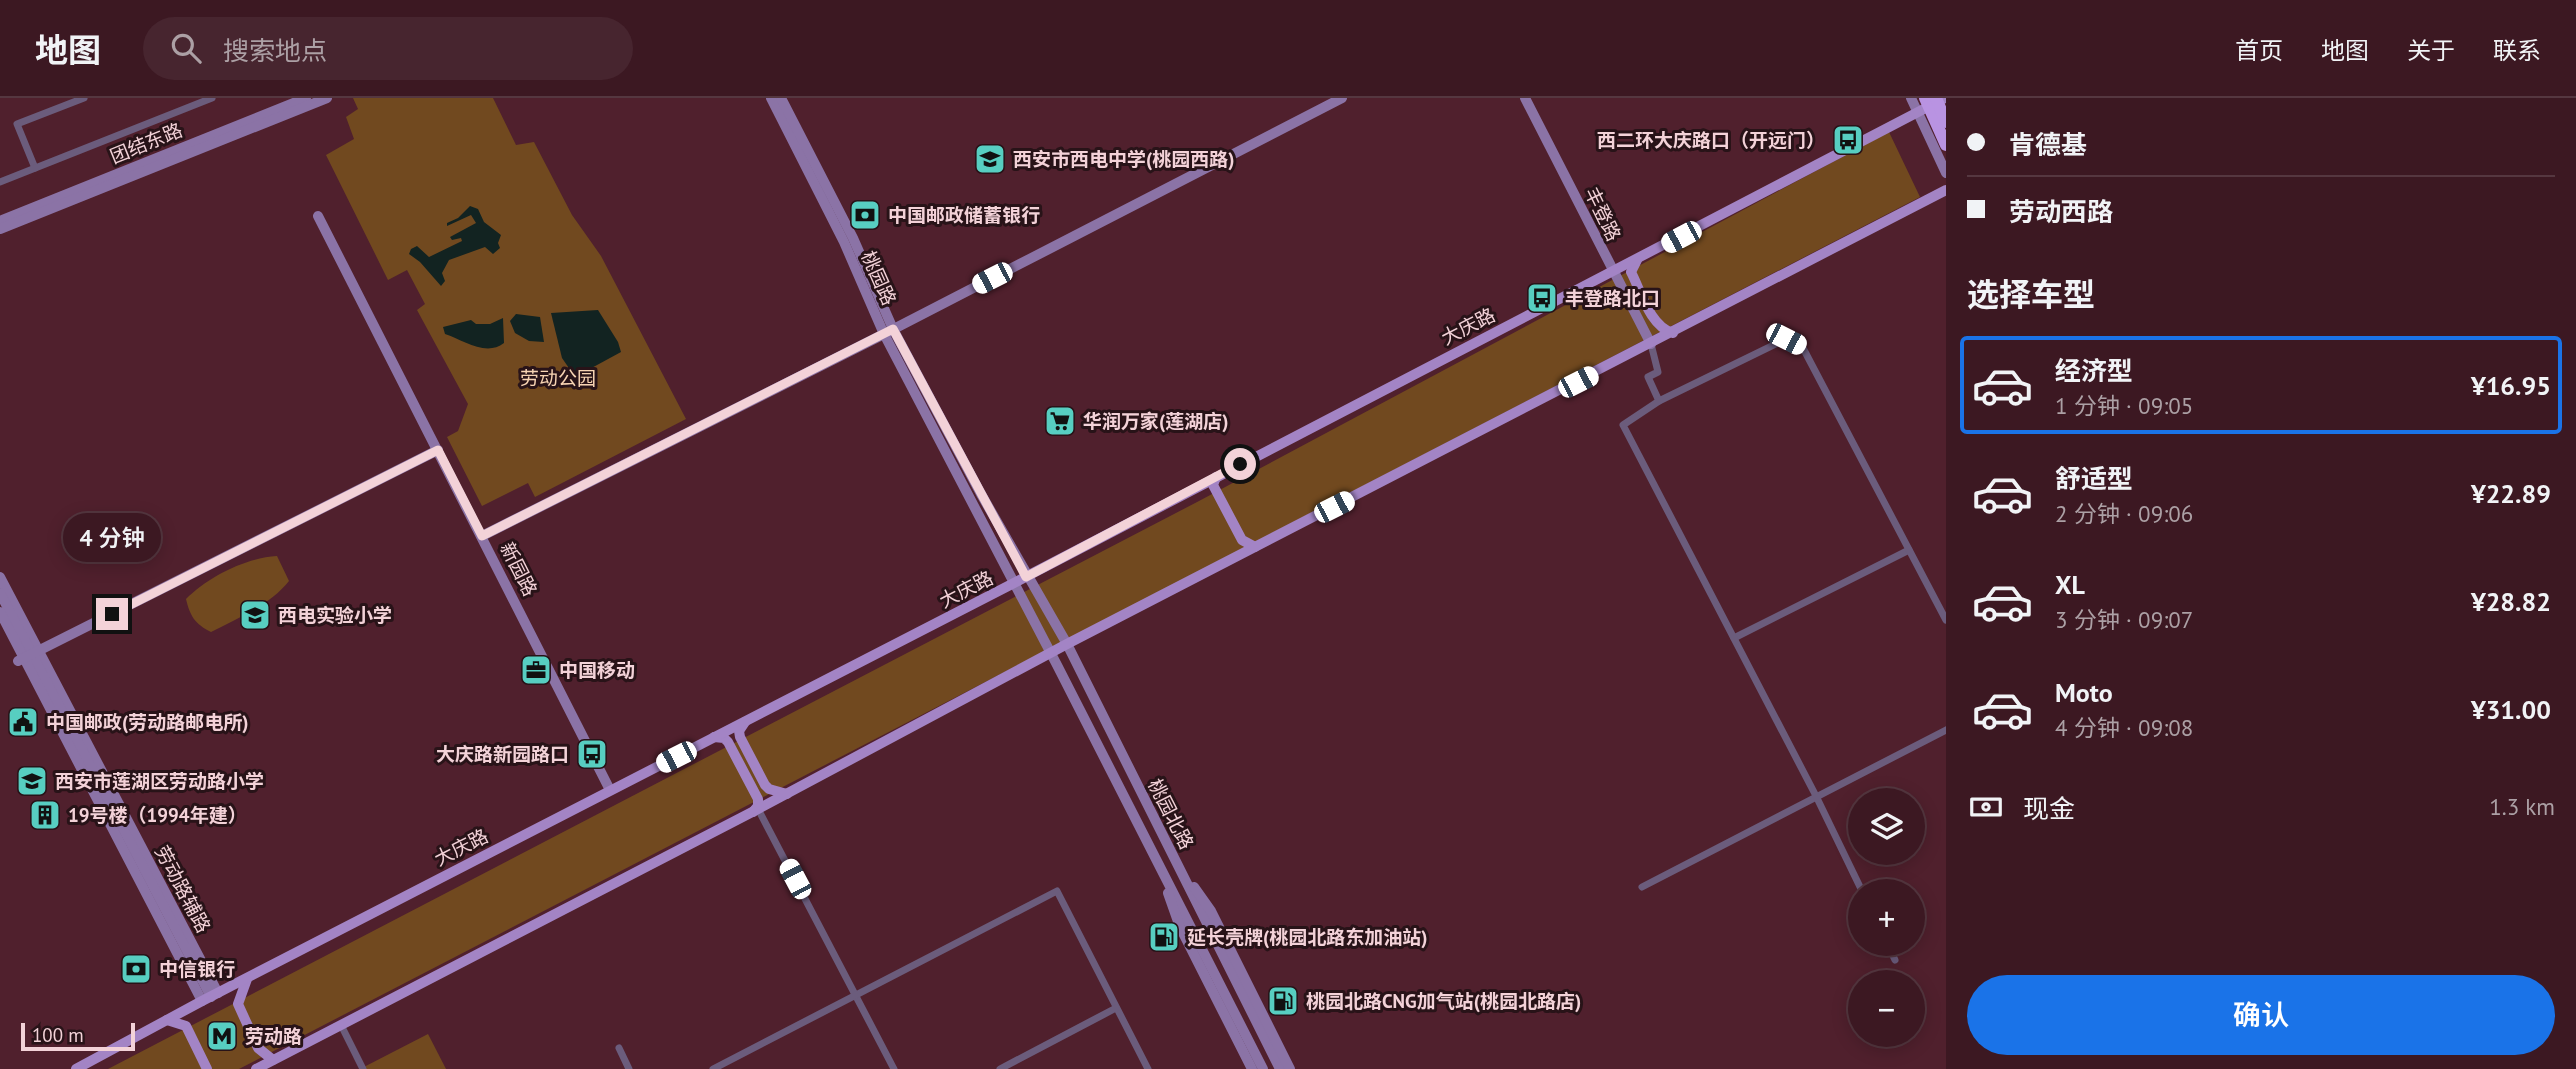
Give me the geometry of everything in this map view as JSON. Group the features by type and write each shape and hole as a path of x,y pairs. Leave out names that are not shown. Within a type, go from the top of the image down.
{"highway":[{"path":"1925,98 1946,145"},
{"path":"1936,98 1946,122"}],"main road":[{"name":"大庆路","path":"76,1069 1945,98"},
{"path":"256,1069 756,811 1067,644 1946,190"},
{"path":"1637,260 1630,272 1657,324 1665,331 1673,333"},
{"path":"1614,271 1627,274 1655,328 1657,337 1653,343"},
{"path":"1216,477 1213,485 1242,540 1255,547"},
{"path":"1201,484 1209,487 1238,543 1238,556"},
{"path":"747,720 739,732 740,737 765,785 769,789 787,794"},
{"path":"714,737 724,738 728,742 758,799 756,811"},
{"path":"247,979 237,1004 258,1048 273,1060"},
{"path":"167,1020 186,1027 207,1069"}],"street":[{"path":"35,168 17,124 83,98"},
{"path":"0,182 212,98"},
{"name":"团结东路","path":"0,220 306,98"},
{"path":"0,229 327,98"},
{"name":"桃园路","path":"771,98 1014,583"},
{"name":"桃园路","path":"782,98 853,238 889,331 1026,577"},
{"path":"482,536 1342,98"},
{"name":"丰登路","path":"1525,98 1614,271"},
{"path":"1911,98 1946,173"},
{"name":"新园路","path":"318,216 610,790"},
{"path":"1856,879 1816,796 1623,425 1659,401 1786,339 1803,348 1946,620"},
{"path":"1653,343 1658,372 1647,377 1659,401"},
{"path":"28,656 438,450"},
{"path":"1734,638 1909,550"},
{"name":"劳动路辅路","path":"0,577 28,656 207,999"},
{"name":"桃园北路","path":"1026,577 1067,644 1280,1069"},
{"name":"桃园北路","path":"1014,583 1263,1069"},
{"path":"0,593 28,656 207,999"},
{"path":"0,612 28,656"},
{"name":"劳动路辅路","path":"0,625 28,656"},
{"path":"1642,887 1946,730"},
{"path":"756,811 894,1069"},
{"path":"1155,856 1180,927 1252,1069"},
{"path":"1175,859 1211,911 1290,1069"},
{"path":"713,1069 1057,891 1148,1069"},
{"path":"1893,956 1895,960"},
{"path":"1000,1069 1116,1008"},
{"path":"341,1025 363,1069"},
{"path":"619,1048 629,1069"}],"green space":[{"name":"劳动公园","path":"353,98 493,98 516,145 534,142 572,215 601,256 686,419 535,497 528,483 482,506 447,437 458,431 468,404 417,310 425,304 407,270 388,280 326,155 354,139 346,117 358,109"},
{"path":"1889,132 1920,197 239,1069 108,1069 1199,501"},
{"path":"277,556 289,581 273,597 211,632 194,619 186,599 195,591 216,576 240,565"},
{"path":"428,1034 446,1069 360,1069"}],"shaded area":[{"path":"470,206 478,209 484,222 501,235 498,243 500,248 493,254 485,247 449,260 442,273 445,281 441,286 420,262 409,254 411,249 417,246 429,257 462,241 461,238 452,240 450,237 476,223 471,215 447,226 447,223 458,218"},
{"path":"598,310 618,342 621,352 575,377 562,358 551,313"},
{"path":"516,314 540,317 544,342 529,341 515,333 510,321"},
{"path":"503,318 504,343 497,347 474,346 445,334 443,327 471,320 476,324 490,324"}],"place":[{"name":"西二环大庆路口（开远门）","path":"1848,140"},
{"name":"西安市西电中学(桃园西路)","path":"990,159"},
{"name":"中国邮政储蓄银行","path":"865,215"},
{"name":"丰登路北口","path":"1542,298"},
{"name":"华润万家(莲湖店)","path":"1060,421"},
{"name":"西电实验小学","path":"255,615"},
{"name":"中国移动","path":"536,670"},
{"name":"中国邮政(劳动路邮电所)","path":"23,722"},
{"name":"大庆路新园路口","path":"592,754"},
{"name":"西安市莲湖区劳动路小学","path":"32,781"},
{"name":"19号楼（1994年建）","path":"45,815"},
{"name":"延长壳牌(桃园北路东加油站)","path":"1164,937"},
{"name":"中信银行","path":"136,969"},
{"name":"桃园北路CNG加气站(桃园北路店)","path":"1283,1001"},
{"name":"劳动路","path":"222,1036"}],"route":[{"path":"112,614 438,450 482,536 893,329 1026,577 1240,464"}]}
